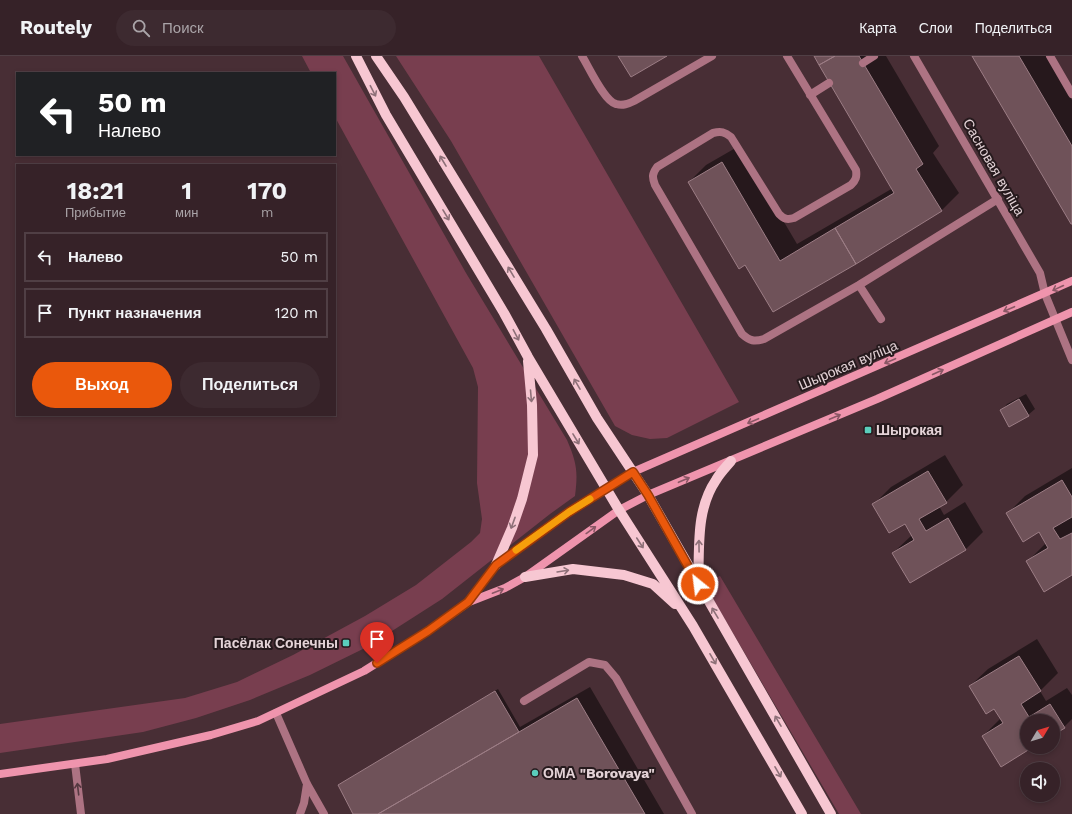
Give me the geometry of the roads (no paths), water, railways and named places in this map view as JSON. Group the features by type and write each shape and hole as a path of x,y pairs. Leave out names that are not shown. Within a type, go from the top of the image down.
{"main road":[{"path":"356,56 386,114 504,313 528,357 606,489 693,626 802,814"},
{"path":"376,56 404,97 529,302 597,418 648,495 831,814"},
{"path":"496,565 512,528 522,499 533,455 532,405 528,357"},
{"path":"698,584 698,536 703,507 715,481 731,461"},
{"path":"525,577 573,569 624,575 653,584 671,600 693,626"}],"street":[{"path":"582,56 605,97 614,104 625,105 634,102 712,56"},
{"path":"787,56 856,170 856,180 851,185 794,218 789,220 784,219 779,214 731,137 726,133 719,131 713,133 658,167 653,173 652,178 742,334 749,340 756,341 764,339 859,285 998,199"},
{"path":"863,62 874,56"},
{"name":"Сасновая вуліца","path":"914,56 1040,272 1045,294 1072,360"},
{"path":"1050,56 1072,94"},
{"path":"810,95 829,83"},
{"name":"Шырокая вуліца","path":"468,602 496,565 569,512 633,472 1072,281"},
{"path":"859,285 881,319"},
{"path":"0,774 107,759 212,735 258,721 364,671 428,631 468,602 505,588 525,577 619,510 648,495 871,402 1072,312"},
{"path":"524,701 589,662 605,665 616,678 692,814"},
{"path":"276,713 307,784 324,814"},
{"path":"75,764 81,814"},
{"path":"300,814 304,803 307,784"}],"place":[{"name":"Шырокая","path":"868,430"},
{"name":"Пасёлак Сонечны","path":"346,643"},
{"name":"ОМА \"Borovaya\"","path":"535,773"}]}
